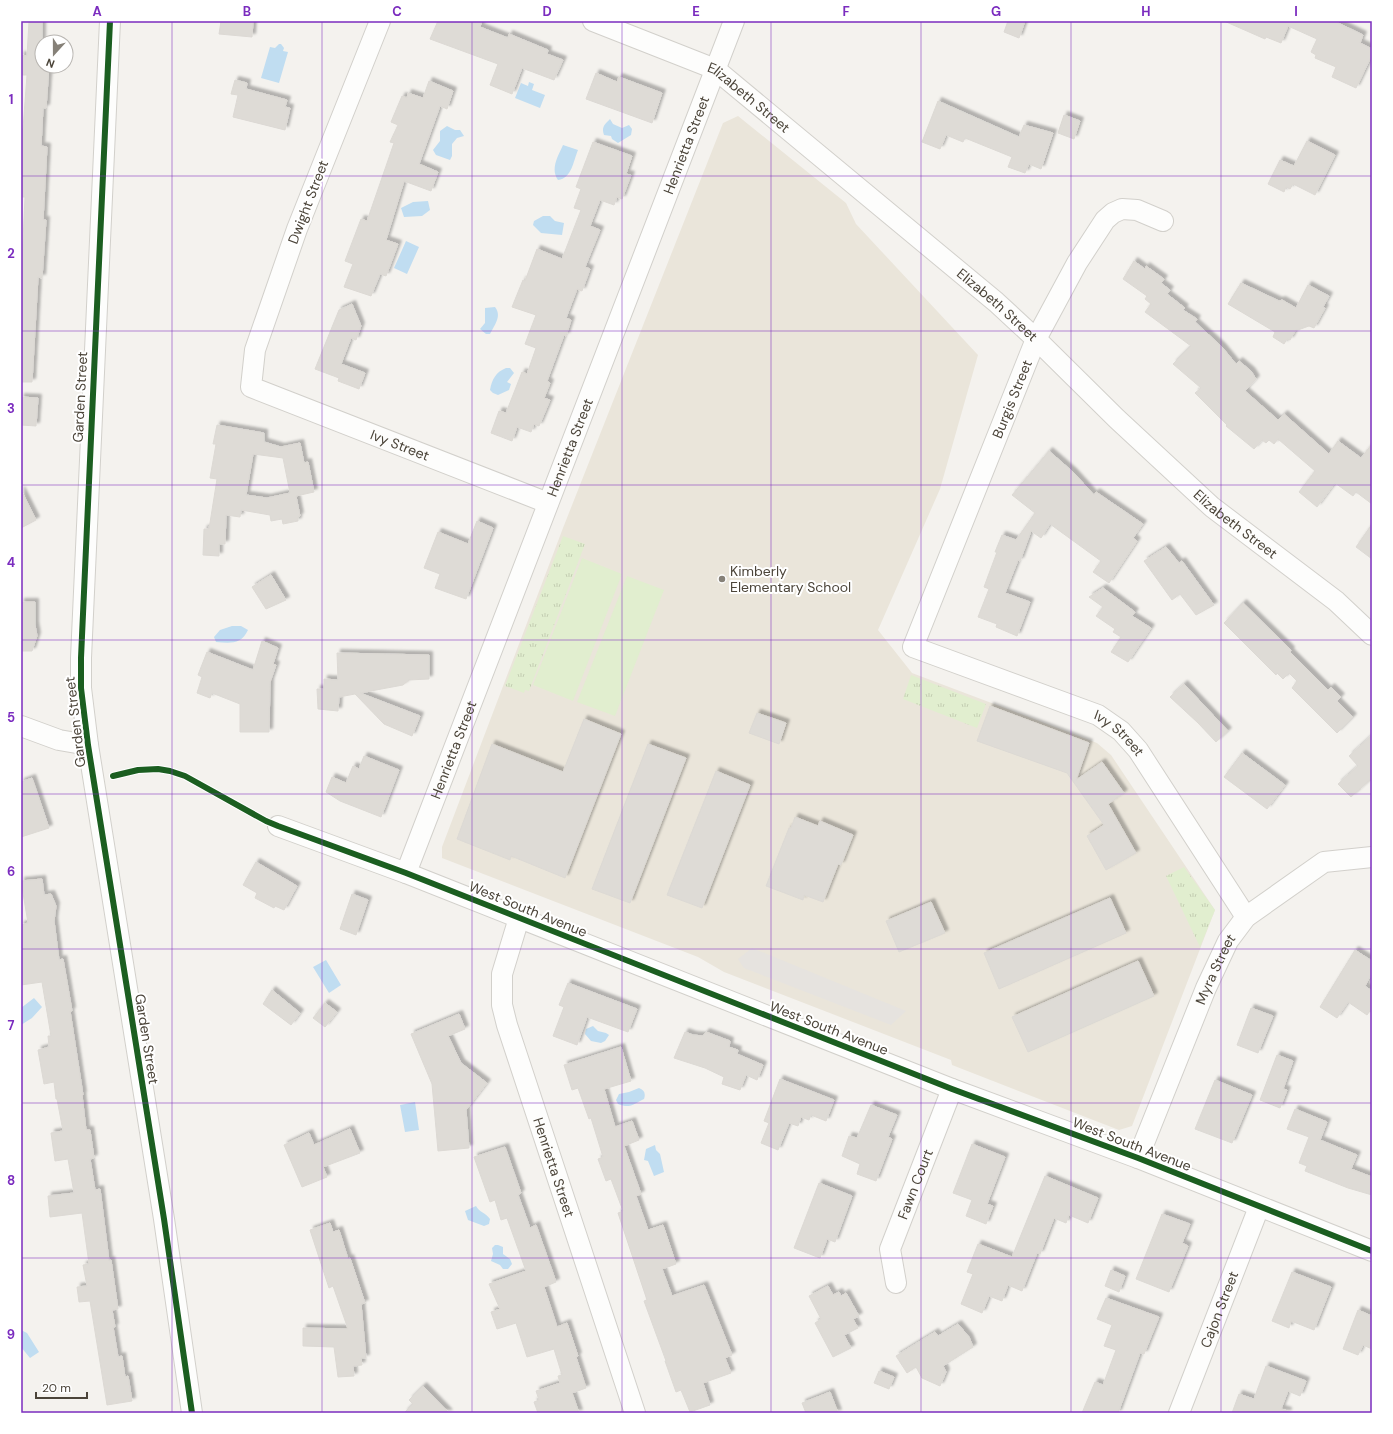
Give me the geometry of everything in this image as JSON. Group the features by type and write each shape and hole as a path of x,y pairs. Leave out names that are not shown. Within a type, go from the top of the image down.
{"street":[{"name":"Garden Street","path":"110,21 81,658 81,688 88,745 161,1203 192,1413"},
{"name":"Dwight Street","path":"251,387 255,350 297,229 380,21"},
{"name":"Elizabeth Street","path":"593,21 715,69 996,302 1036,339 1116,419 1212,506 1336,601 1372,634"},
{"name":"Henrietta Street","path":"406,874 734,21"},
{"name":"Burgis Street","path":"913,647 1036,339 1077,263 1105,220 1113,213 1122,209 1137,210 1163,221"},
{"name":"Ivy Street","path":"251,387 548,503"},
{"name":"Ivy Street","path":"913,647 1098,714 1121,732 1138,750 1246,917"},
{"path":"21,726 59,740 88,745"},
{"name":"West South Avenue","path":"278,826 519,918 952,1089 1138,1158 1372,1251"},
{"name":"Myra Street","path":"1138,1158 1206,988 1228,941 1246,917 1324,862 1372,857"},
{"name":"Henrietta Street","path":"519,918 502,974 502,1004 507,1025 635,1413"},
{"name":"Fawn Court","path":"896,1283 890,1249 952,1089"},
{"name":"Cajon Street","path":"1179,1413 1259,1207"}],"shaded area":[{"name":"Kimberly Elementary School","path":"738,116 846,203 856,224 978,355 940,489 878,630 912,673 1097,743 1111,755 1215,910 1132,1126 1119,1130 952,1065 951,1060 724,972 698,957 442,858 442,847 563,528 723,123"},
{"path":"752,948 906,1011 891,1025 744,968 738,959"}],"green space":[{"path":"563,536 585,544 529,691 525,690 524,693 505,686"},
{"path":"582,558 622,574 573,701 533,685"},
{"path":"627,576 664,590 615,716 577,702"},
{"path":"911,675 986,704 977,728 903,699"},
{"path":"1184,867 1215,910 1200,947 1166,876"}],"water":[{"path":"281,44 284,48 283,51 288,52 279,83 261,78 270,47 275,48"},
{"path":"529,82 534,84 532,90 545,95 540,108 515,98 521,83 528,86"},
{"path":"610,119 613,124 622,128 629,125 632,129 631,135 618,143 612,139 611,136 604,135 603,128"},
{"path":"447,126 455,130 460,130 464,136 457,138 452,144 452,156 450,160 436,155 433,150 440,141 440,131"},
{"path":"563,145 578,150 569,173 563,179 558,180 555,167"},
{"path":"428,201 430,210 422,216 404,217 401,208 413,202"},
{"path":"543,216 550,216 555,221 564,223 562,235 541,233 533,225 534,221"},
{"path":"406,241 419,247 407,274 394,268"},
{"path":"495,307 498,314 497,320 490,334 486,334 480,329 485,323 485,308"},
{"path":"506,368 510,368 514,373 507,382 511,384 509,390 498,395 493,393 490,390 493,379 497,374"},
{"path":"232,626 241,626 248,630 238,641 230,643 216,642 214,637 220,630"},
{"path":"326,960 341,985 329,993 313,967"},
{"path":"34,998 42,1007 32,1018 21,1025 21,1008"},
{"path":"593,1026 598,1031 609,1035 605,1041 601,1043 591,1041 585,1034 586,1029"},
{"path":"639,1088 644,1092 644,1099 629,1106 618,1104 616,1100 619,1094"},
{"path":"415,1102 419,1130 405,1132 400,1105"},
{"path":"655,1145 656,1150 660,1154 664,1172 654,1176 648,1161 644,1160 646,1149"},
{"path":"476,1206 490,1219 489,1224 484,1226 468,1220 465,1211"},
{"path":"495,1245 503,1247 503,1254 510,1259 512,1264 508,1269 503,1269 500,1265 491,1261 493,1254 492,1248"},
{"path":"21,1330 27,1333 39,1352 30,1358 21,1347"}],"building":[{"path":"29,21 42,21 42,34 34,34 34,74 48,74 46,108 43,108 41,146 47,147 43,220 46,220 42,278 38,277 32,382 21,382 21,284 25,197 21,197 21,129 23,129 27,75 21,75 21,55 27,56"},
{"path":"221,21 253,21 252,37 219,34"},
{"path":"438,21 482,21 480,27 508,38 509,34 548,50 547,54 563,60 554,80 522,68 512,94 490,85 498,64 430,39"},
{"path":"1008,21 1025,21 1019,38 1004,32"},
{"path":"1224,21 1334,21 1363,35 1360,43 1372,49 1372,55 1356,88 1332,77 1336,67 1315,58 1316,55 1311,52 1317,39 1288,26 1281,43 1266,37 1265,39"},
{"path":"596,73 617,82 619,77 662,93 652,123 586,99"},
{"path":"235,80 247,83 246,89 287,100 285,107 290,108 285,130 233,117 238,95 231,94"},
{"path":"429,81 453,91 447,109 440,106 419,164 438,172 431,191 404,181 386,240 398,244 386,276 380,274 371,296 344,287 353,264 345,261 361,219 367,221 394,143 390,142 398,125 391,122 402,96 407,98 408,93 423,98"},
{"path":"938,101 1019,137 1024,125 1053,133 1041,169 1029,164 1025,173 1008,167 1012,157 965,138 963,142 946,135 940,149 922,142"},
{"path":"1064,115 1080,121 1074,139 1058,133"},
{"path":"1307,141 1335,155 1315,195 1293,184 1290,189 1286,187 1284,192 1268,184 1280,160 1294,166"},
{"path":"593,142 632,156 626,174 631,175 622,199 617,197 614,205 600,200 590,226 600,230 585,267 590,269 582,291 577,289 566,318 571,320 566,336 564,335 547,381 550,383 544,398 550,400 539,426 534,424 531,432 517,427 512,441 491,433 499,411 506,413 522,372 527,374 536,348 525,344 536,315 512,307 523,280 525,281 537,249 562,259 581,210 574,208 581,189 576,187"},
{"path":"1134,261 1145,269 1146,266 1164,279 1161,283 1170,290 1167,294 1185,308 1183,310 1197,319 1195,322 1222,347 1236,364 1239,361 1251,371 1256,379 1245,391 1278,420 1284,414 1329,454 1338,441 1361,458 1372,444 1372,504 1356,492 1353,496 1335,483 1317,507 1299,492 1315,471 1278,439 1274,444 1269,440 1266,443 1262,440 1254,449 1226,426 1227,425 1195,393 1201,388 1173,364 1191,346 1145,312 1151,304 1145,299 1147,296 1123,279"},
{"path":"1241,283 1279,301 1282,300 1296,308 1308,285 1329,296 1323,307 1325,308 1314,328 1309,326 1295,331 1290,340 1287,339 1284,344 1273,337 1275,332 1228,304"},
{"path":"352,304 361,326 356,340 351,338 341,364 365,373 359,389 338,381 339,378 315,369 339,310"},
{"path":"21,397 38,398 36,426 21,425"},
{"path":"217,425 264,433 264,442 281,447 300,443 304,463 308,462 314,492 296,496 300,516 298,517 298,521 283,524 282,519 271,521 270,515 241,510 240,517 226,515 225,544 219,544 219,556 203,555 204,529 209,529 217,479 210,478 216,444 213,444","holes":["253,454 283,458 290,493 267,498 246,495"]},
{"path":"1049,451 1073,472 1094,495 1096,492 1143,524 1133,538 1137,541 1109,583 1093,572 1101,561 1050,524 1041,538 1031,531 1020,561 1018,560 1005,593 1030,602 1017,636 996,627 997,624 978,617 989,589 984,587 1002,535 1016,540 1035,513 1012,495"},
{"path":"21,490 36,520 21,528"},
{"path":"477,521 493,528 466,599 435,588 440,574 424,568 438,532 468,544"},
{"path":"1372,524 1372,559 1356,547"},
{"path":"1166,547 1179,563 1182,561 1214,605 1196,615 1180,594 1172,600 1144,561"},
{"path":"271,575 286,600 266,609 252,587"},
{"path":"1103,588 1135,612 1132,616 1151,628 1128,662 1111,652 1121,637 1113,632 1115,629 1096,616 1103,607 1089,597"},
{"path":"21,602 35,602 35,625 37,636 32,651 21,651"},
{"path":"1243,603 1291,650 1290,652 1328,690 1331,687 1341,697 1337,701 1353,717 1337,733 1292,688 1297,681 1289,673 1283,679 1277,673 1276,675 1224,623"},
{"path":"262,641 278,648 273,664 276,665 270,682 269,732 240,732 240,704 212,693 210,698 197,693 202,677 198,675 207,652 253,670"},
{"path":"337,653 429,655 429,679 409,680 403,685 360,693 420,716 412,736 384,724 355,694 339,697 338,711 318,709 317,689 324,689 324,679 338,680"},
{"path":"1184,684 1228,731 1216,742 1170,697"},
{"path":"990,706 1089,743 1076,780 1102,762 1124,793 1108,804 1136,853 1106,870 1087,836 1104,825 1067,773 977,741"},
{"path":"757,713 786,723 779,744 749,733"},
{"path":"584,719 621,734 565,878 511,856 510,860 457,839 492,744 563,772"},
{"path":"1372,735 1372,782 1370,780 1351,797 1338,784 1358,766 1349,756"},
{"path":"648,744 686,758 630,903 592,889"},
{"path":"1242,753 1285,785 1267,809 1224,777"},
{"path":"364,756 399,770 381,817 340,801 326,792 332,777 346,783 353,766 359,769"},
{"path":"716,771 750,785 702,908 667,895"},
{"path":"32,778 49,828 21,837 21,782"},
{"path":"795,817 818,826 820,821 853,835 841,865 838,864 823,902 804,895 803,900 766,886 789,828 791,828"},
{"path":"256,862 297,886 284,910 275,906 274,908 255,898 257,893 243,885"},
{"path":"42,879 44,895 51,894 56,906 54,921 59,960 63,959 72,1011 70,1011 83,1095 86,1130 90,1130 94,1158 90,1159 95,1190 100,1189 109,1261 111,1260 118,1309 112,1310 115,1327 113,1327 118,1357 122,1356 125,1377 128,1376 132,1401 107,1405 90,1301 79,1302 77,1287 87,1286 83,1265 89,1264 82,1213 50,1217 48,1196 74,1193 68,1159 55,1161 51,1133 63,1131 54,1082 44,1084 38,1050 49,1047 48,1036 51,1036 42,982 21,985 21,925 28,923 21,881"},
{"path":"352,894 368,900 356,935 340,929"},
{"path":"1110,898 1126,933 999,989 984,953"},
{"path":"931,902 945,933 899,952 886,921"},
{"path":"1355,950 1372,961 1372,973 1365,986 1372,991 1372,1008 1367,1015 1348,1002 1337,1018 1320,1007"},
{"path":"1138,961 1154,996 1028,1052 1012,1017"},
{"path":"568,983 637,1009 628,1032 587,1017 577,1045 553,1036 564,1007 559,1005"},
{"path":"272,990 300,1013 291,1025 263,1004"},
{"path":"325,1003 337,1012 325,1027 313,1018"},
{"path":"1251,1008 1273,1016 1258,1053 1237,1045"},
{"path":"459,1014 465,1029 448,1036 461,1063 487,1083 466,1110 469,1148 438,1151 432,1084 411,1034"},
{"path":"685,1032 703,1036 706,1032 730,1041 729,1047 738,1050 737,1054 763,1065 757,1080 746,1075 740,1090 722,1084 724,1077 705,1068 674,1058"},
{"path":"621,1047 631,1081 604,1089 615,1127 632,1121 639,1140 624,1146 641,1194 636,1196 648,1230 663,1225 676,1264 662,1269 672,1296 704,1285 732,1355 725,1358 731,1373 703,1383 710,1405 690,1412 681,1390 676,1392 644,1301 647,1300 618,1213 623,1211 611,1179 606,1181 598,1159 603,1157 591,1118 589,1119 578,1088 572,1090 564,1065"},
{"path":"1277,1055 1293,1061 1283,1089 1287,1090 1280,1108 1260,1100"},
{"path":"780,1079 834,1100 826,1121 811,1115 809,1120 801,1117 798,1126 789,1123 778,1150 761,1143 769,1123 764,1121"},
{"path":"1215,1080 1252,1095 1232,1143 1195,1129"},
{"path":"871,1105 897,1115 888,1137 892,1139 876,1181 857,1174 860,1164 842,1156 849,1136 857,1138"},
{"path":"1295,1109 1327,1122 1320,1140 1357,1155 1351,1169 1372,1177 1372,1195 1348,1188 1305,1171 1307,1166 1299,1163 1309,1137 1287,1129"},
{"path":"350,1129 360,1153 323,1167 327,1177 302,1187 284,1145 309,1133 314,1145"},
{"path":"972,1144 1005,1157 987,1204 993,1206 986,1224 966,1216 972,1200 953,1193"},
{"path":"505,1147 521,1193 518,1195 530,1228 536,1225 556,1282 544,1287 557,1327 567,1323 578,1356 576,1357 586,1388 572,1393 579,1413 538,1413 534,1402 539,1400 536,1391 560,1383 558,1376 562,1375 554,1349 527,1357 516,1323 497,1329 491,1312 500,1309 489,1284 526,1271 507,1218 501,1220 495,1200 490,1202 474,1157"},
{"path":"1045,1176 1098,1198 1088,1223 1069,1215 1066,1223 1054,1218 1040,1254 1037,1253 1022,1291 1008,1285 1002,1301 989,1296 982,1313 961,1304 973,1274 967,1272 978,1244 1012,1257"},
{"path":"819,1183 852,1196 835,1242 827,1239 820,1258 794,1248"},
{"path":"1162,1214 1190,1224 1182,1243 1188,1246 1169,1292 1136,1279"},
{"path":"330,1223 333,1232 339,1230 348,1259 350,1258 365,1303 361,1304 366,1358 361,1358 362,1365 353,1366 354,1376 338,1377 334,1347 303,1346 303,1328 348,1329 333,1286 329,1288 310,1230"},
{"path":"1111,1270 1125,1276 1119,1292 1105,1286"},
{"path":"1292,1272 1331,1287 1314,1330 1291,1321 1289,1328 1272,1321"},
{"path":"828,1286 833,1295 839,1292 841,1296 846,1293 859,1316 853,1319 858,1328 844,1335 851,1348 833,1357 815,1323 821,1319 809,1296"},
{"path":"1106,1298 1159,1317 1144,1354 1140,1353 1118,1413 1082,1413 1095,1382 1103,1385 1116,1350 1104,1346 1112,1325 1097,1319"},
{"path":"1358,1310 1372,1316 1372,1349 1363,1345 1358,1355 1343,1349"},
{"path":"958,1324 969,1337 973,1347 943,1366 946,1372 940,1386 922,1378 916,1367 907,1373 896,1356 935,1332 938,1336"},
{"path":"1266,1366 1306,1381 1300,1396 1288,1391 1281,1409 1288,1411 1288,1413 1232,1413 1239,1394 1254,1399"},
{"path":"879,1371 894,1377 889,1389 874,1383"},
{"path":"423,1386 449,1413 404,1413 413,1404 409,1400"},
{"path":"830,1392 838,1413 806,1413 802,1403"}],"cycle path":[{"path":"110,21 81,658 81,688 88,745 164,1219 192,1413"},
{"path":"113,776 138,770 158,769 185,776 266,821 278,826 406,873 952,1089 1138,1158 1372,1251"}],"place":[{"name":"Kimberly Elementary School","path":"722,579"}]}
